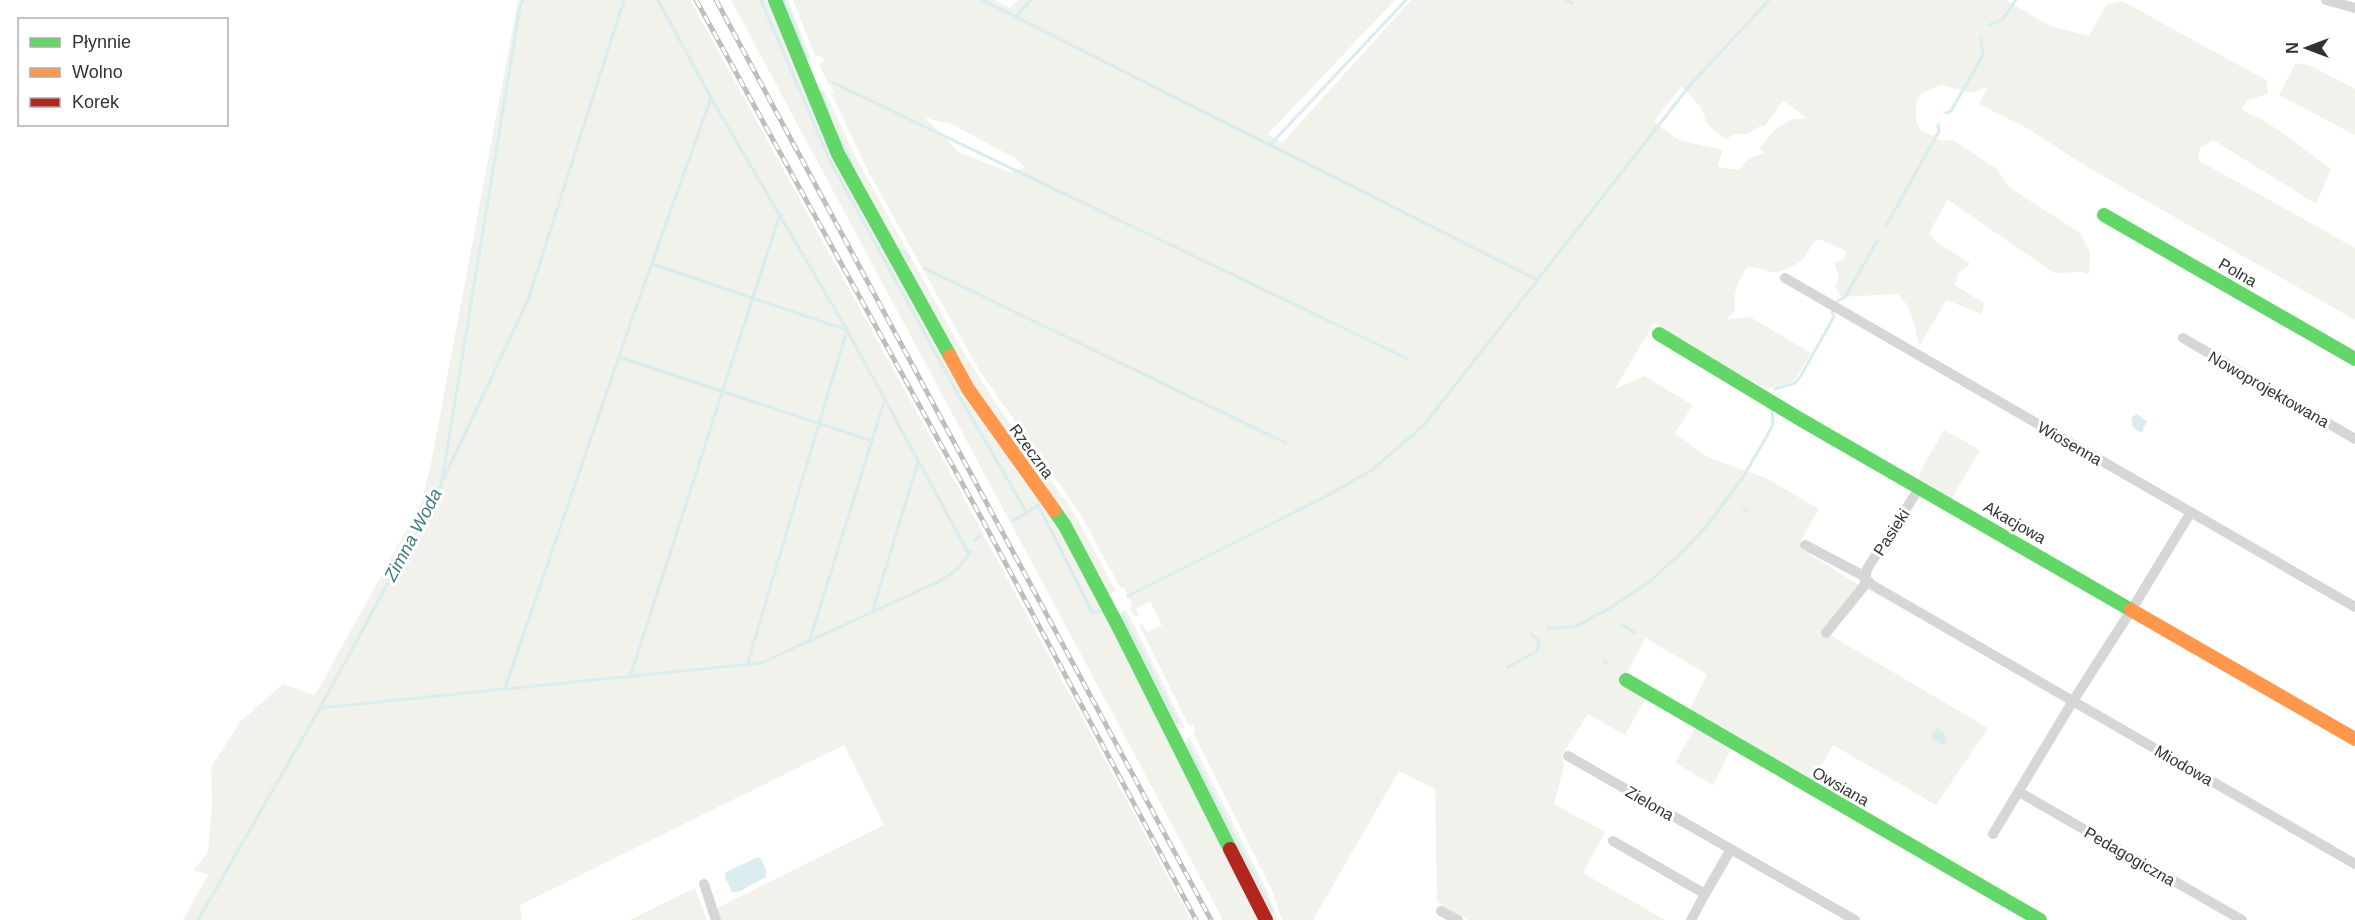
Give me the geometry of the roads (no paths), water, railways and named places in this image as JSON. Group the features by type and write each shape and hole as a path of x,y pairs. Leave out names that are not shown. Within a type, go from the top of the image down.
{"street":[{"name":"Rzeczna","path":"775,0 838,154 968,389 1065,525 1266,920"},
{"path":"2326,0 2355,9"},
{"name":"Polna","path":"2104,215 2355,359"},
{"name":"Wiosenna","path":"1785,278 2355,606"},
{"name":"Akacjowa","path":"1659,334 1798,418 2355,739"},
{"name":"Nowoprojektowana","path":"2183,338 2355,439"},
{"name":"Pasieki","path":"1826,633 1864,586 1868,567 1920,487"},
{"path":"1993,834 2073,700 2191,512"},
{"name":"Miodowa","path":"1805,545 2355,864"},
{"name":"Owsiana","path":"1626,680 2040,920"},
{"name":"Zielona","path":"1568,756 1855,920"},
{"name":"Pedagogiczna","path":"2019,792 2242,920"},
{"path":"1613,842 1705,894"},
{"path":"1691,920 1731,849"},
{"path":"704,884 716,920"},
{"path":"1441,910 1458,920"}],"waterway":[{"name":"Zimna Woda","path":"198,920 320,708 441,486 520,6 523,0"},
{"path":"443,480 528,300 624,0"},
{"path":"658,0 711,98 847,330 969,554"},
{"path":"761,0 829,159 958,394 1027,513 1038,505 1092,612 1100,611"},
{"path":"784,0 807,57"},
{"path":"982,0 1536,279"},
{"path":"1016,16 1031,0"},
{"path":"1270,145 1406,0"},
{"path":"1566,0 1572,3"},
{"path":"1128,596 1325,497 1372,470 1423,426 1691,84 1769,0"},
{"path":"1989,25 2002,20 2016,0"},
{"path":"1946,113 1951,111 1983,55 1981,38"},
{"path":"834,83 1406,358"},
{"path":"821,92 828,110"},
{"path":"505,688 711,98"},
{"path":"1886,226 1939,131 1938,125"},
{"path":"837,133 854,168"},
{"path":"630,677 780,214"},
{"path":"1838,301 1845,297 1877,241"},
{"path":"899,249 909,257 908,261"},
{"path":"652,264 847,330 747,665"},
{"path":"924,268 1286,443"},
{"path":"1775,389 1795,383 1800,377 1834,317 1832,312"},
{"path":"619,357 872,441"},
{"path":"809,642 884,402"},
{"path":"1602,613 1649,582 1706,527 1743,477 1767,436 1773,424 1772,409"},
{"path":"872,613 918,462"},
{"path":"1012,521 1027,513"},
{"path":"975,540 981,536"},
{"path":"320,708 761,663 940,581 959,568 971,551"},
{"path":"1547,628 1575,627 1600,613"},
{"path":"1122,614 1177,722"},
{"path":"1621,624 1635,633"},
{"path":"1531,634 1539,641"},
{"path":"1508,667 1537,651 1539,642"},
{"path":"1188,746 1272,911"}],"railway":[{"path":"696,0 983,521 1196,920"},
{"path":"716,0 1211,920"}]}
